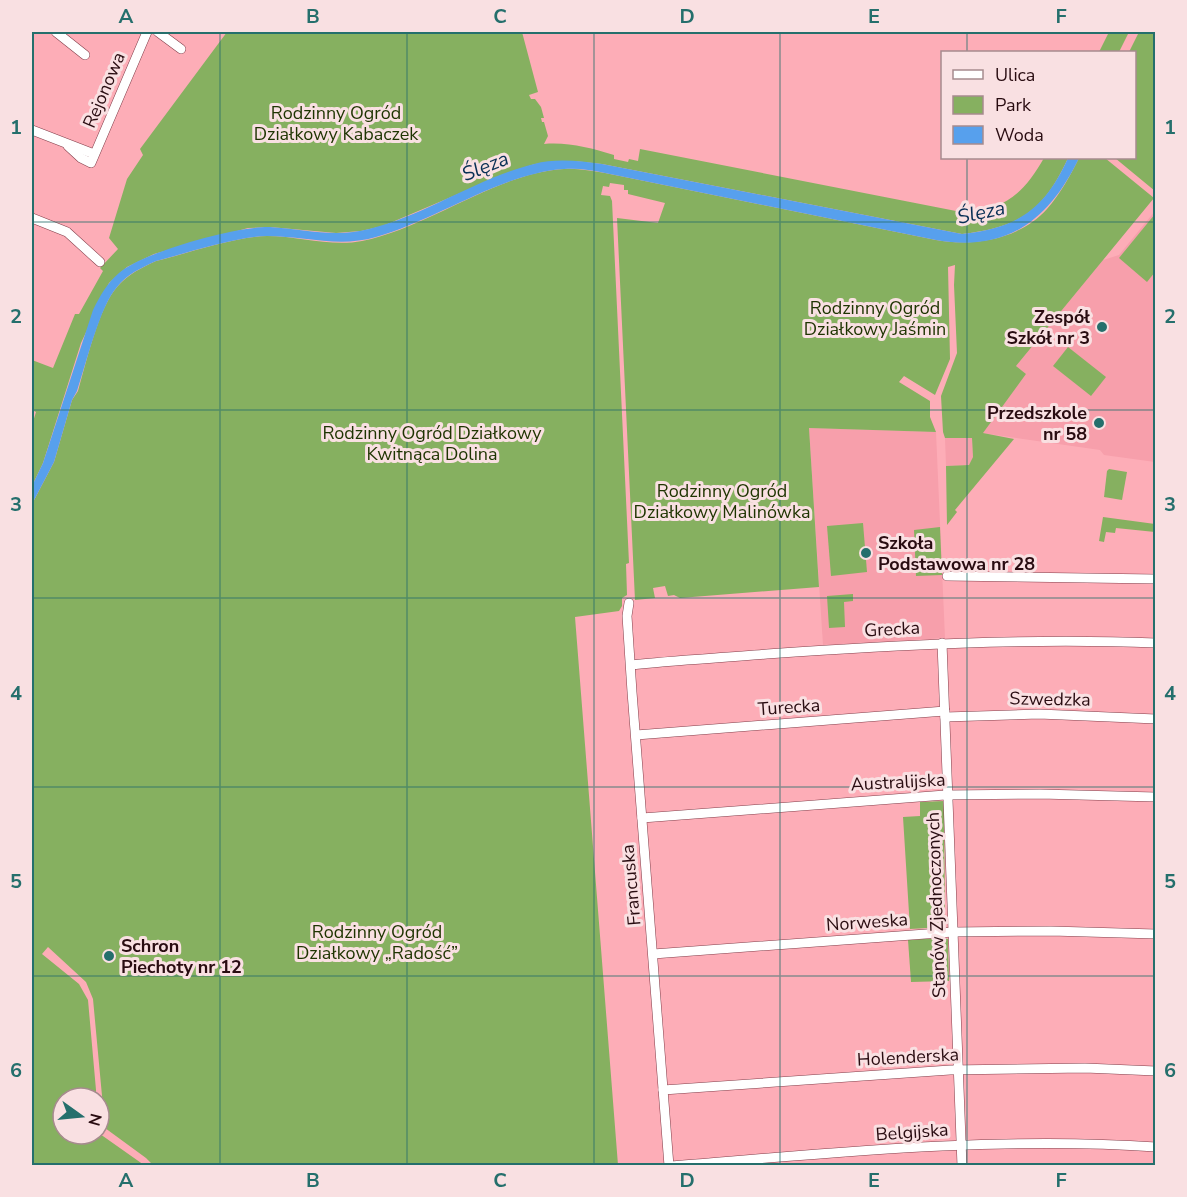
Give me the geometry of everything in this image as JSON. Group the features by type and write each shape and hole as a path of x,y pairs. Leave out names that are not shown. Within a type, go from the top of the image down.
{"street":[{"path":"56,32 85,55"},
{"name":"Rejonowa","path":"32,130 92,159 147,32"},
{"path":"158,32 181,50"},
{"path":"32,218 67,232 100,262"},
{"path":"947,576 1155,579"},
{"name":"Francuska","path":"629,603 627,616 642,818 671,1166"},
{"name":"Grecka","path":"631,665 942,643 1048,641 1155,643"},
{"name":"Stanów Zjednoczonych","path":"942,643 962,1166"},
{"name":"Szwedzka","path":"945,714 1039,714 1155,719"},
{"name":"Turecka","path":"636,735 945,714"},
{"name":"Australijska","path":"642,818 948,795 1040,794 1155,797"},
{"name":"Norweska","path":"653,954 953,932 1051,931 1155,934"},
{"name":"Holenderska","path":"663,1090 958,1070 1085,1068 1155,1071"},
{"name":"Belgijska","path":"671,1166 961,1145 1063,1143 1155,1147"}],"shaded area":[{"name":"Zespół Szkół nr 3","path":"1155,211 1155,462 1104,455 1100,450 982,433 1026,374 1016,366 1103,260 1119,255"},
{"name":"Szkoła Podstawowa nr 28","path":"809,428 936,432 945,638 823,645"},
{"path":"945,438 972,438 973,457 969,465 946,466"}],"green space":[{"name":"Rodzinny Ogród Działkowy Kabaczek","path":"227,32 522,32 538,92 529,95 541,107 544,118 541,118 548,136 544,144 588,148 614,155 614,159 628,162 629,159 638,161 640,149 956,211 986,209 1009,200 1028,182 1043,159 1068,159 1049,191 1028,213 1000,227 962,234 602,164 574,161 535,164 510,172 383,226 361,231 336,233 270,227 248,228 154,254 127,267 109,283 81,343 43,463 32,486 32,425 36,412 32,410 32,360 53,368 75,314 79,314 103,271 100,268 118,249 109,238 127,179 143,155 140,149"},
{"path":"1109,32 1129,32 1120,51 1100,51"},
{"path":"1139,32 1155,32 1155,191 1116,159 1136,159 1136,51 1130,51"},
{"path":"1078,159 1106,159 1154,198 1016,366 1026,374 983,433 1014,439 955,510 957,512 947,525 946,466 969,465 973,457 972,438 945,438 943,432 941,396 957,353 955,265 948,267 950,359 935,395 904,376 899,382 930,401 930,417 936,432 809,428 819,587 680,598 674,595 668,596 665,586 653,588 655,598 635,600 617,218 658,223 665,203 628,194 628,190 624,190 624,185 610,183 609,187 603,186 601,195 610,196 612,201 629,563 626,564 627,595 622,598 619,611 575,617 618,1165 153,1165 111,1132 111,1086 101,1086 93,999 86,982 48,947 42,954 79,984 88,1000 96,1086 51,1086 51,1146 111,1146 111,1142 144,1165 32,1166 32,504 54,462 72,400 78,391 104,308 121,282 156,261 240,239 279,236 339,243 362,241 413,224 513,180 564,169 605,173 951,242 981,241 1010,234 1036,219 1057,197"},
{"path":"1155,214 1155,272 1147,282 1119,258"},
{"path":"1068,347 1106,377 1091,396 1053,366"},
{"path":"1109,469 1127,472 1122,500 1104,497"},
{"path":"1103,517 1155,524 1155,532 1116,528 1115,533 1106,532 1104,542 1099,541"},
{"path":"863,523 867,572 831,576 827,526"},
{"path":"940,527 942,575 916,576 914,530"},
{"path":"853,594 853,601 844,602 845,627 829,628 827,596"},
{"path":"944,801 945,927 910,929 903,817 920,816 920,802"},
{"path":"948,939 949,981 911,982 908,940"}],"water":[{"path":"1068,159 1078,159 1067,180 1040,214 1023,227 1005,236 984,241 961,243 936,240 600,172 569,169 541,172 517,179 376,237 335,242 281,236 254,237 226,242 156,261 121,282 105,307 72,400 54,462 32,504 32,486 43,463 98,300 107,285 119,273 131,265 169,249 214,236 255,228 270,227 332,233 357,232 390,223 492,178 542,162 577,161 602,164 962,234 999,227 1014,221 1039,203 1059,176"}],"place":[{"name":"Zespół Szkół nr 3","path":"1102,327"},
{"name":"Przedszkole nr 58","path":"1099,423"},
{"name":"Szkoła Podstawowa nr 28","path":"866,553"},
{"name":"Schron Piechoty nr 12","path":"109,956"}],"water label":[{"name":"Ślęza","path":"485,166"},
{"name":"Ślęza","path":"981,212"}],"park label":[{"name":"Rodzinny Ogród Działkowy Jaśmin","path":"875,318"},
{"name":"Rodzinny Ogród Działkowy Kwitnąca Dolina","path":"432,443"},
{"name":"Rodzinny Ogród Działkowy Malinówka","path":"722,501"},
{"name":"Rodzinny Ogród Działkowy „Radość”","path":"377,942"}]}
